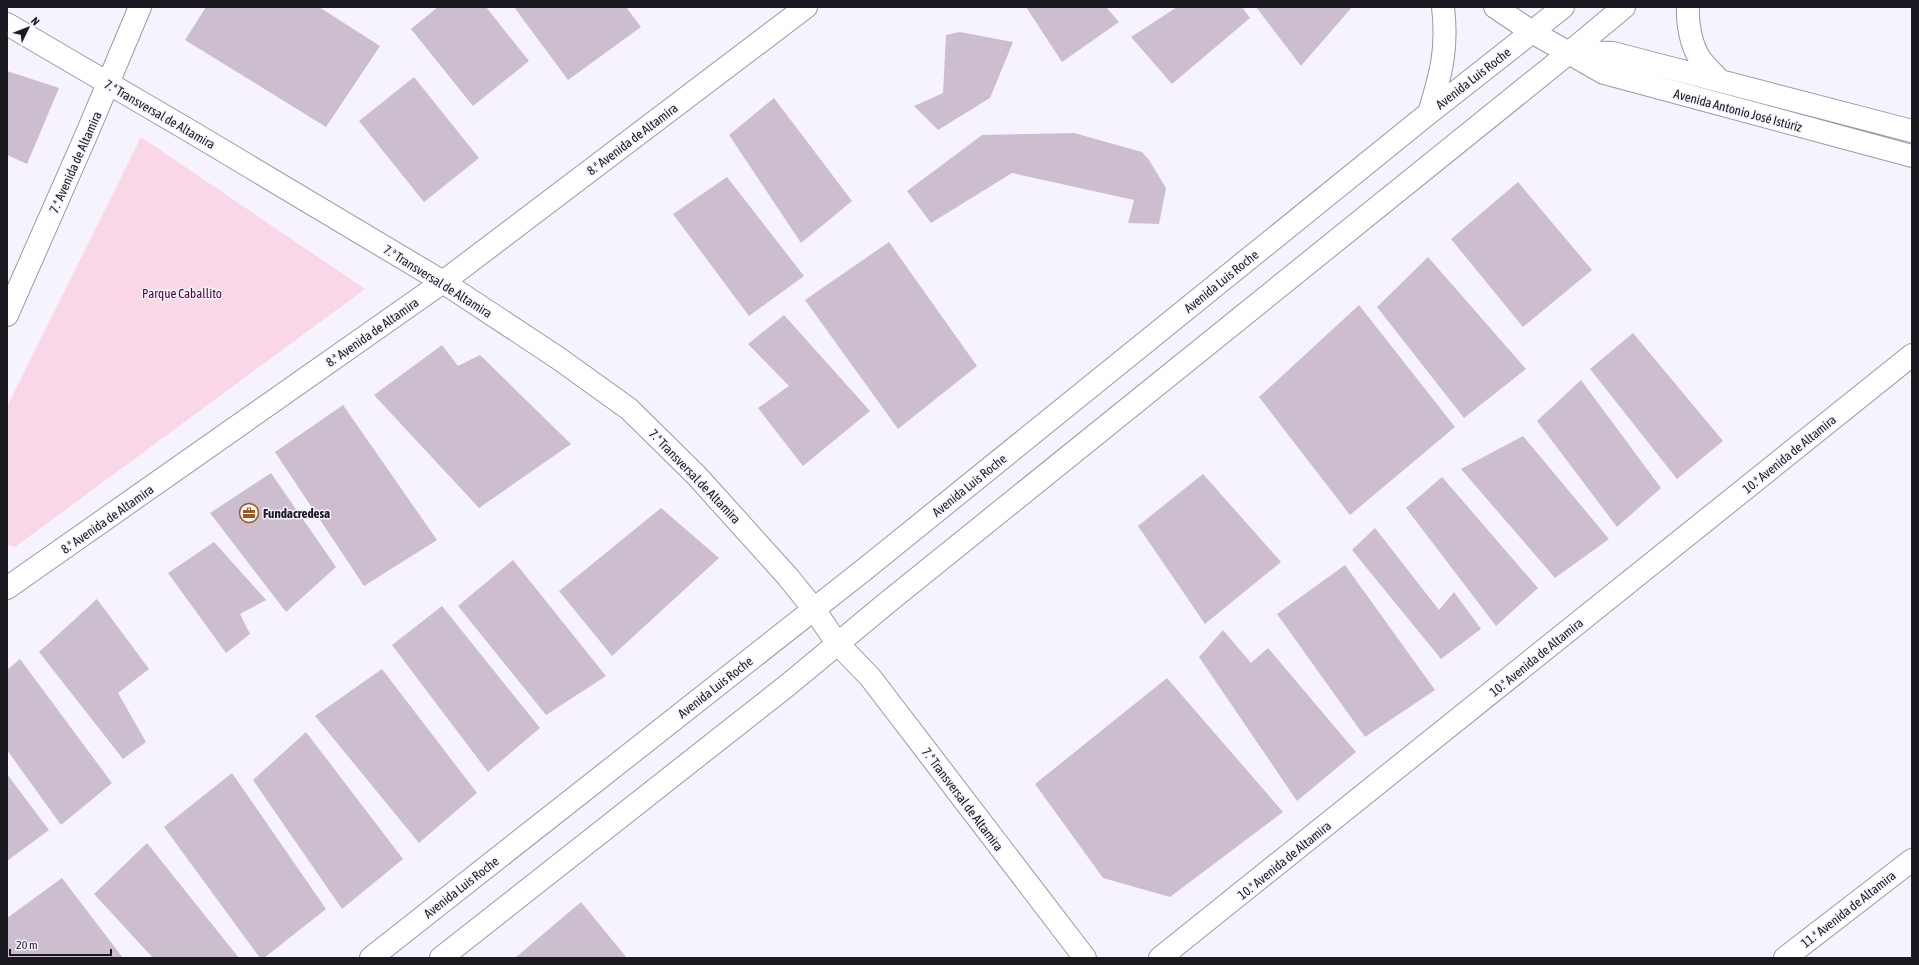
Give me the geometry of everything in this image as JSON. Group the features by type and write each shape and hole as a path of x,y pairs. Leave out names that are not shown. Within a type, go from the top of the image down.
{"street":[{"name":"7.ª Avenida de Altamira","path":"7,316 140,7"},
{"name":"8.ª Avenida de Altamira","path":"13,580 444,282 806,7"},
{"path":"1429,113 1442,71 1445,51 1446,29 1443,7"},
{"name":"Avenida Antonio José Istúriz","path":"1495,7 1532,32 1570,52 1604,74 1912,156"},
{"name":"Avenida Luis Roche","path":"371,958 864,569 1429,113 1563,7"},
{"path":"441,958 789,684 1624,7"},
{"path":"1688,7 1687,19 1694,45 1700,59 1719,80"},
{"name":"7.ª Transversal de Altamira","path":"7,24 444,282 558,358 629,409 697,476 788,577 813,608 837,644 870,677 1086,958"},
{"name":"Avenida Antonio José Istúriz","path":"1570,52 1613,53 1912,131"},
{"name":"10.ª Avenida de Altamira","path":"1160,958 1912,355"},
{"name":"11.ª Avenida de Altamira","path":"1785,958 1912,860"}],"green space":[{"name":"Parque Caballito","path":"141,137 365,289 15,547 7,545 7,407"}],"building":[{"path":"206,7 319,7 380,46 326,127 185,40"},
{"path":"438,7 486,7 529,61 473,106 411,29"},
{"path":"514,7 626,7 641,27 568,80"},
{"path":"1026,7 1106,7 1119,22 1062,62"},
{"path":"1177,7 1242,7 1250,18 1172,84 1131,37"},
{"path":"1256,7 1352,7 1301,66"},
{"path":"960,32 1013,42 990,98 938,130 914,106 943,93 946,35"},
{"path":"7,71 59,88 27,164 7,155"},
{"path":"414,77 479,158 424,202 359,121"},
{"path":"774,98 852,201 801,243 729,135"},
{"path":"1074,133 1142,152 1149,160 1166,188 1159,224 1128,223 1134,200 1012,173 931,223 907,191 982,135"},
{"path":"727,177 804,276 749,316 673,214"},
{"path":"1518,182 1592,270 1523,327 1451,239"},
{"path":"889,242 977,366 898,429 805,300"},
{"path":"1428,257 1526,369 1464,418 1377,307"},
{"path":"1359,305 1455,427 1350,515 1259,397"},
{"path":"784,315 870,411 803,466 758,408 789,386 748,344"},
{"path":"1633,333 1723,441 1677,479 1590,369"},
{"path":"442,345 458,366 480,355 571,444 479,508 374,395"},
{"path":"1581,380 1661,488 1617,527 1537,421"},
{"path":"343,405 437,540 364,586 275,452"},
{"path":"1523,436 1609,539 1555,578 1461,469"},
{"path":"271,473 336,567 286,612 210,513"},
{"path":"1203,474 1281,562 1205,624 1138,526"},
{"path":"1442,477 1538,588 1496,626 1406,508"},
{"path":"661,508 719,558 612,656 559,591"},
{"path":"1375,528 1439,610 1454,592 1481,629 1441,659 1352,550"},
{"path":"214,542 266,600 240,614 250,634 226,653 168,573"},
{"path":"513,560 606,676 546,715 458,606"},
{"path":"1345,565 1435,690 1365,737 1277,614"},
{"path":"97,599 149,669 118,693 146,742 123,759 39,652"},
{"path":"442,606 540,728 488,772 392,645"},
{"path":"1223,630 1251,663 1268,648 1356,752 1297,801 1199,657"},
{"path":"20,659 112,783 61,825 7,750 7,670"},
{"path":"382,669 477,793 419,843 315,716"},
{"path":"1167,678 1283,812 1170,897 1103,878 1035,784"},
{"path":"306,732 403,859 342,909 253,780"},
{"path":"232,773 326,909 264,958 260,958 164,827"},
{"path":"7,774 49,830 7,861"},
{"path":"147,843 239,958 153,958 94,894"},
{"path":"62,878 123,958 10,958 7,954 7,918"},
{"path":"581,902 627,958 515,958"}],"place":[{"name":"Fundacredesa","path":"249,513"}]}
